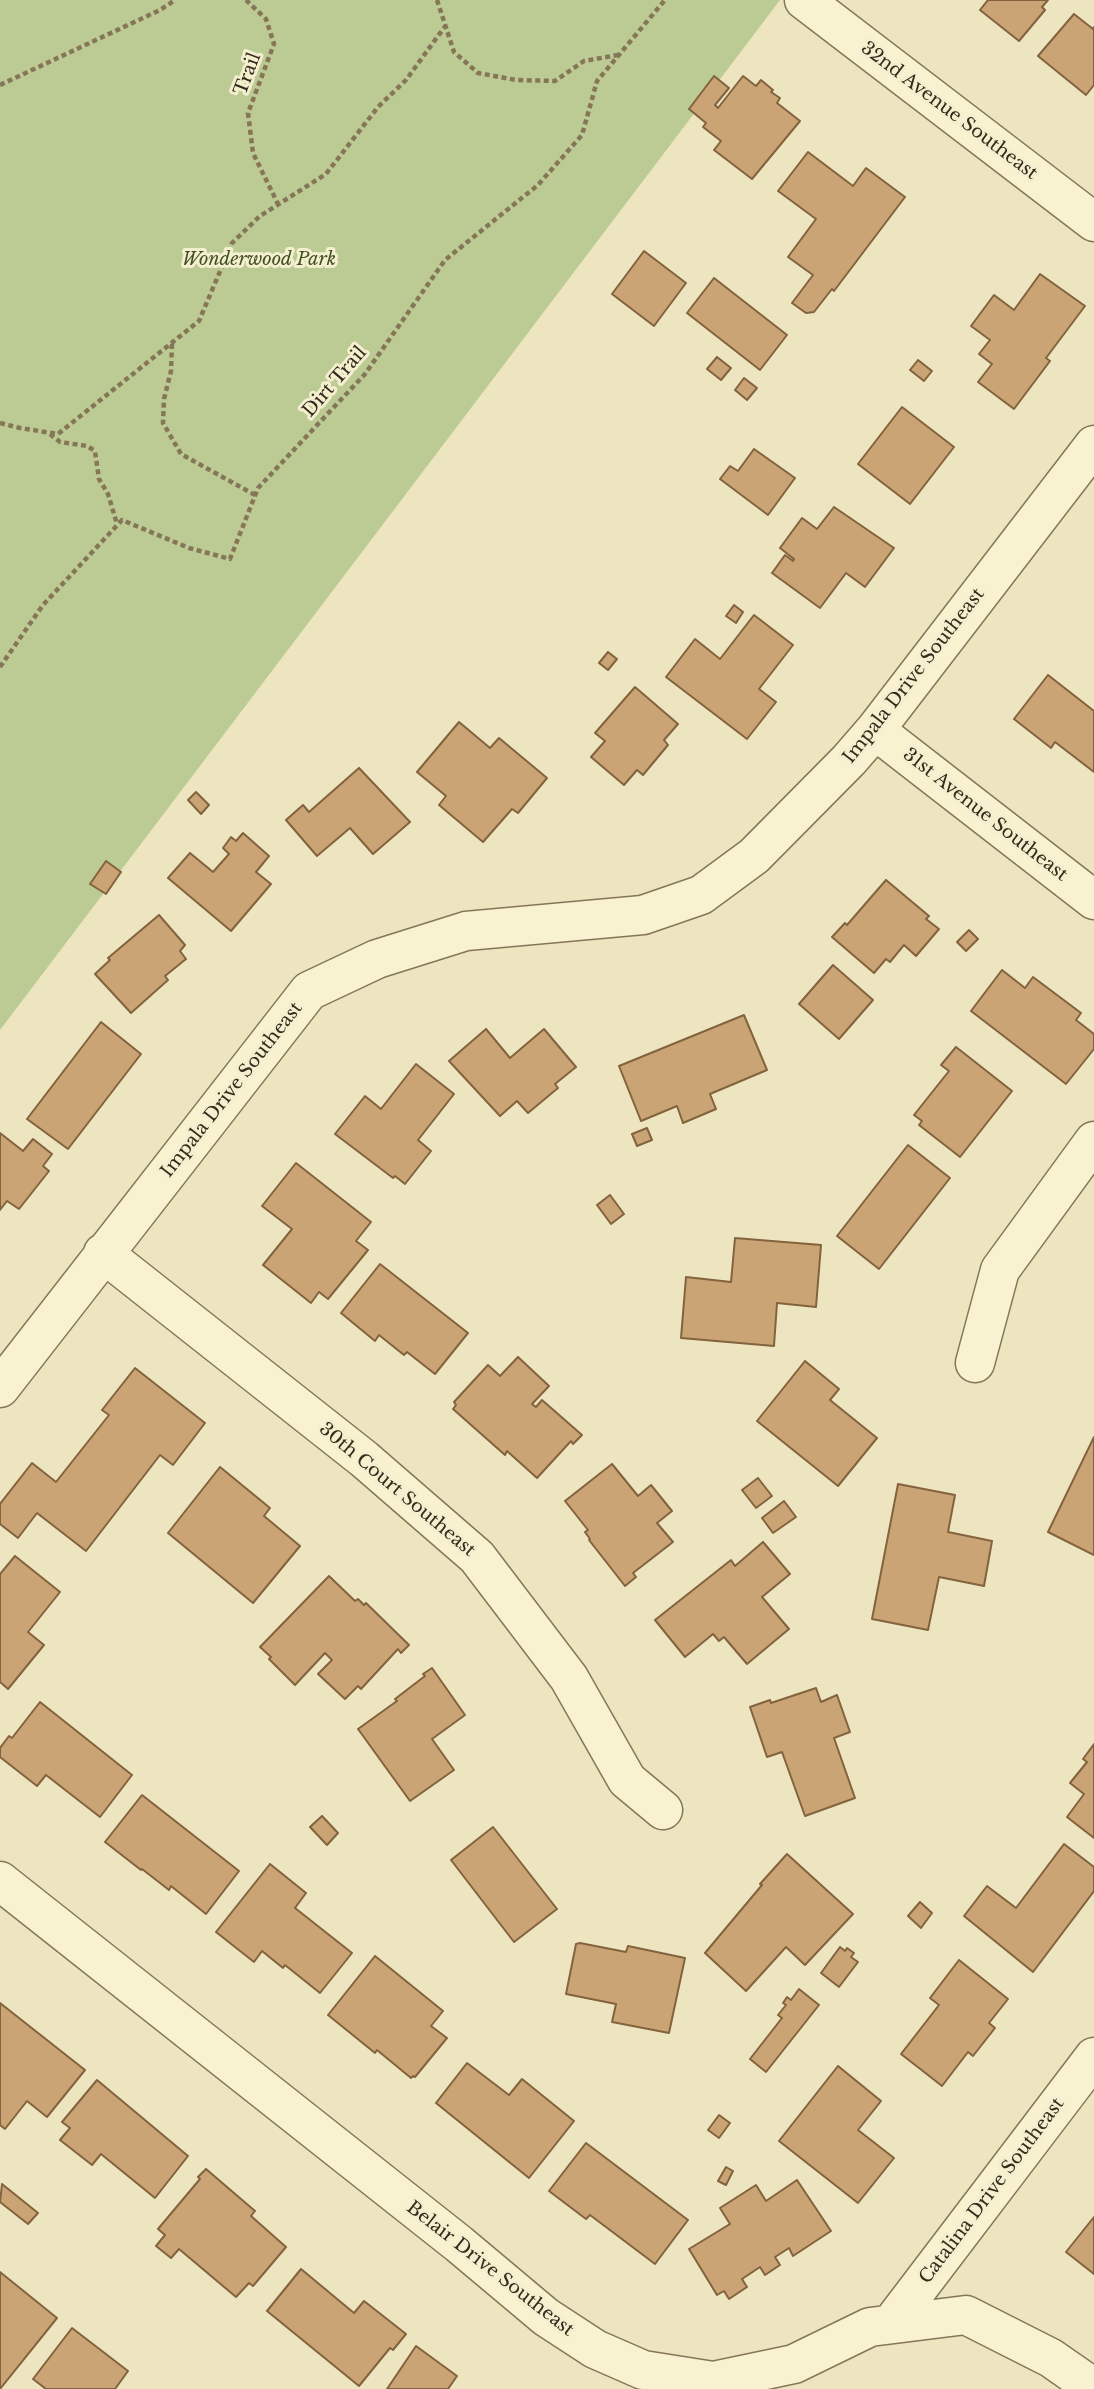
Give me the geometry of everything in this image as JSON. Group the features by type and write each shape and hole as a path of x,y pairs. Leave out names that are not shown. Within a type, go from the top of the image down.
{"street":[{"name":"32nd Avenue Southeast","path":"804,0 1094,222"},
{"name":"Impala Drive Southeast","path":"0,1388 310,991 377,958 466,931 643,915 701,895 754,856 849,760 1094,446"},
{"name":"31st Avenue Southeast","path":"875,730 1094,900"},
{"path":"975,1363 1000,1270 1094,1141"},
{"name":"30th Court Southeast","path":"103,1253 364,1459 477,1557 569,1678 626,1780 663,1810"},
{"name":"Belair Drive Southeast","path":"0,1881 458,2244 546,2317 595,2349 643,2370 713,2381 793,2364 870,2327 966,2315 1051,2358 1094,2388"},
{"name":"Catalina Drive Southeast","path":"891,2324 1094,2057"}],"path":[{"path":"0,85 160,10 175,0"},
{"name":"Trail","path":"246,0 266,19 274,44 248,113 253,153 278,204"},
{"path":"437,0 454,52 478,73 516,80 555,81 584,61 619,55"},
{"name":"Dirt Trail","path":"118,525 122,520 189,548 230,559 258,488 365,374 445,260 538,185 582,135 597,81 665,0"},
{"path":"0,423 58,434 199,321 232,243 260,216 326,174 378,107 406,80 446,24"},
{"path":"172,343 171,371 164,398 163,423 181,454 255,495"},
{"path":"0,667 43,606 118,525 108,494 99,479 96,451 86,446 60,442 50,433"}],"green space":[{"name":"Wonderwood Park","path":"0,0 780,0 0,1030"}],"building":[{"path":"988,0 1048,0 1042,7 1045,10 1019,41 980,10"},
{"path":"1074,14 1093,29 1094,27 1094,85 1086,95 1038,56"},
{"path":"714,76 729,88 715,105 718,108 743,76 756,86 761,80 780,98 777,103 800,121 752,179 714,150 721,141 703,127 706,123 689,109"},
{"path":"808,152 853,186 866,168 905,197 834,291 832,289 814,312 806,313 792,303 813,275 788,257 816,219 778,191"},
{"path":"644,251 686,283 654,326 612,294"},
{"path":"1040,274 1085,306 1046,358 1050,361 1014,409 978,382 992,364 979,354 990,340 971,326 994,295 1014,310"},
{"path":"714,278 787,335 760,370 687,313"},
{"path":"717,357 731,368 721,380 707,369"},
{"path":"918,360 932,371 924,381 910,370"},
{"path":"744,378 757,388 747,400 735,390"},
{"path":"902,407 954,447 910,504 858,464"},
{"path":"754,449 795,478 768,515 720,479 730,466 738,471"},
{"path":"834,507 894,548 865,587 846,573 820,608 772,573 785,555 793,561 794,559 780,548 802,518 817,529"},
{"path":"734,605 743,612 736,623 726,616"},
{"path":"754,615 793,645 759,689 776,702 747,739 666,677 695,639 720,659"},
{"path":"608,652 617,659 608,670 599,663"},
{"path":"1048,675 1094,711 1094,772 1055,742 1051,748 1014,719"},
{"path":"635,687 678,724 664,740 668,745 643,775 637,770 624,785 591,757 605,741 595,733"},
{"path":"459,722 490,748 499,738 547,778 518,813 512,809 483,842 439,805 446,796 417,772"},
{"path":"359,768 410,822 373,854 350,828 317,856 286,820 303,805 309,812"},
{"path":"196,792 209,805 201,814 188,800"},
{"path":"243,833 269,856 256,872 271,884 231,931 168,878 190,853 213,872 229,854 223,848 231,837 236,841"},
{"path":"106,861 121,872 106,894 90,884"},
{"path":"886,880 929,916 926,919 939,929 916,956 904,945 890,962 886,959 874,973 832,937 845,923 847,925"},
{"path":"159,915 185,945 180,951 186,959 165,976 168,980 131,1013 95,974 110,960 108,958"},
{"path":"969,930 978,939 966,951 957,942"},
{"path":"833,965 873,1000 839,1039 799,1004"},
{"path":"1002,970 1025,988 1033,977 1081,1013 1076,1020 1094,1034 1094,1049 1066,1084 971,1011"},
{"path":"744,1015 767,1070 710,1094 716,1109 683,1123 677,1106 641,1121 619,1066"},
{"path":"101,1022 141,1054 68,1149 27,1119"},
{"path":"486,1029 510,1058 544,1029 576,1067 555,1084 558,1088 528,1113 517,1101 500,1116 449,1061"},
{"path":"956,1047 1012,1091 960,1157 919,1125 922,1121 914,1115 949,1071 941,1065"},
{"path":"416,1064 454,1094 418,1140 431,1151 405,1184 335,1134 365,1096 381,1109"},
{"path":"647,1128 652,1140 637,1146 632,1134"},
{"path":"0,1133 23,1151 33,1139 52,1154 43,1166 49,1171 19,1209 7,1201 0,1210"},
{"path":"908,1145 950,1178 879,1269 837,1236"},
{"path":"296,1163 371,1222 356,1241 368,1250 328,1299 319,1292 311,1303 263,1265 292,1229 262,1206"},
{"path":"610,1195 624,1214 611,1224 597,1205"},
{"path":"735,1238 821,1245 816,1307 777,1303 774,1346 681,1338 686,1277 731,1282"},
{"path":"380,1264 468,1333 435,1374 407,1352 404,1355 379,1335 375,1341 341,1313"},
{"path":"518,1357 549,1386 532,1404 536,1407 542,1400 582,1435 573,1444 571,1441 537,1478 507,1451 505,1455 453,1409 456,1405 454,1402 488,1365 500,1376"},
{"path":"805,1361 839,1389 830,1400 877,1438 838,1486 757,1421"},
{"path":"135,1368 205,1423 173,1465 160,1455 86,1551 37,1513 18,1538 0,1524 0,1504 32,1463 56,1482 109,1415 102,1410"},
{"path":"1094,1437 1094,1555 1048,1532"},
{"path":"612,1464 638,1496 651,1485 672,1511 657,1523 673,1542 633,1573 636,1577 625,1586 589,1540 585,1532 588,1530 565,1501"},
{"path":"220,1467 270,1508 264,1516 300,1546 253,1603 168,1533"},
{"path":"758,1478 772,1496 756,1508 742,1490"},
{"path":"898,1484 955,1495 948,1532 992,1541 984,1586 939,1577 928,1630 872,1619"},
{"path":"784,1501 796,1517 773,1533 762,1518"},
{"path":"763,1542 790,1574 762,1597 789,1629 747,1664 724,1637 719,1641 713,1634 685,1657 655,1620 731,1560 735,1566"},
{"path":"15,1556 60,1592 28,1632 44,1645 8,1689 0,1682 0,1574"},
{"path":"329,1576 355,1601 358,1599 364,1605 366,1603 409,1645 401,1653 398,1649 361,1689 358,1686 345,1699 318,1674 332,1660 325,1653 295,1685 260,1647"},
{"path":"432,1668 465,1715 432,1739 454,1770 410,1801 358,1729 397,1701 395,1699"},
{"path":"816,1688 821,1702 837,1695 850,1732 834,1738 855,1798 805,1816 782,1752 767,1757 750,1707"},
{"path":"40,1702 132,1775 100,1817 46,1775 37,1786 0,1757 0,1748 9,1736 12,1738"},
{"path":"1094,1744 1094,1838 1067,1817 1084,1794 1070,1783 1087,1762 1083,1759"},
{"path":"142,1795 239,1871 206,1914 171,1886 169,1890 105,1842"},
{"path":"322,1816 338,1833 327,1845 310,1827"},
{"path":"493,1827 557,1909 514,1942 451,1860"},
{"path":"1064,1844 1094,1867 1094,1891 1033,1972 964,1916 987,1886 1016,1908"},
{"path":"787,1854 853,1914 805,1965 786,1947 746,1991 705,1953"},
{"path":"270,1864 306,1893 295,1908 352,1953 320,1993 285,1965 283,1968 262,1951 254,1962 216,1932"},
{"path":"920,1902 932,1913 921,1928 908,1916"},
{"path":"576,1944 626,1952 628,1946 685,1958 669,2033 612,2022 616,2004 566,1994"},
{"path":"840,1947 854,1953 851,1957 858,1962 839,1987 821,1973"},
{"path":"375,1956 443,2011 431,2026 447,2038 415,2077 411,2078 377,2050 375,2053 328,2015"},
{"path":"959,1960 1008,1999 989,2023 995,2028 973,2056 968,2052 942,2086 901,2054 939,2005 930,1998"},
{"path":"799,1989 819,2005 766,2072 750,2059 782,2018 778,2015 786,2005 783,2003 787,1997 791,2000"},
{"path":"0,2003 85,2070 47,2117 27,2101 5,2129 0,2125"},
{"path":"467,2063 509,2095 522,2079 574,2121 529,2178 436,2103"},
{"path":"838,2066 881,2101 858,2130 894,2158 858,2203 779,2141"},
{"path":"97,2080 188,2156 155,2198 101,2154 92,2165 60,2140 70,2128 62,2122"},
{"path":"719,2115 730,2123 719,2138 708,2130"},
{"path":"586,2143 688,2220 655,2264 590,2215 586,2219 549,2191"},
{"path":"726,2167 733,2171 726,2185 718,2181"},
{"path":"206,2169 255,2211 251,2216 286,2247 253,2286 249,2283 236,2297 179,2249 171,2258 156,2246 165,2235 158,2229"},
{"path":"797,2180 831,2231 793,2256 789,2248 775,2257 780,2265 765,2275 760,2267 742,2279 747,2287 729,2299 724,2291 717,2295 689,2249 730,2224 720,2208 756,2185 766,2201"},
{"path":"2,2184 38,2213 28,2224 0,2202"},
{"path":"1094,2217 1094,2274 1066,2252"},
{"path":"301,2269 354,2313 364,2301 406,2334 393,2350 390,2348 359,2386 267,2311"},
{"path":"0,2272 57,2318 0,2389"},
{"path":"72,2328 128,2371 115,2389 46,2389 33,2379"},
{"path":"416,2346 457,2376 448,2389 387,2389"}]}
